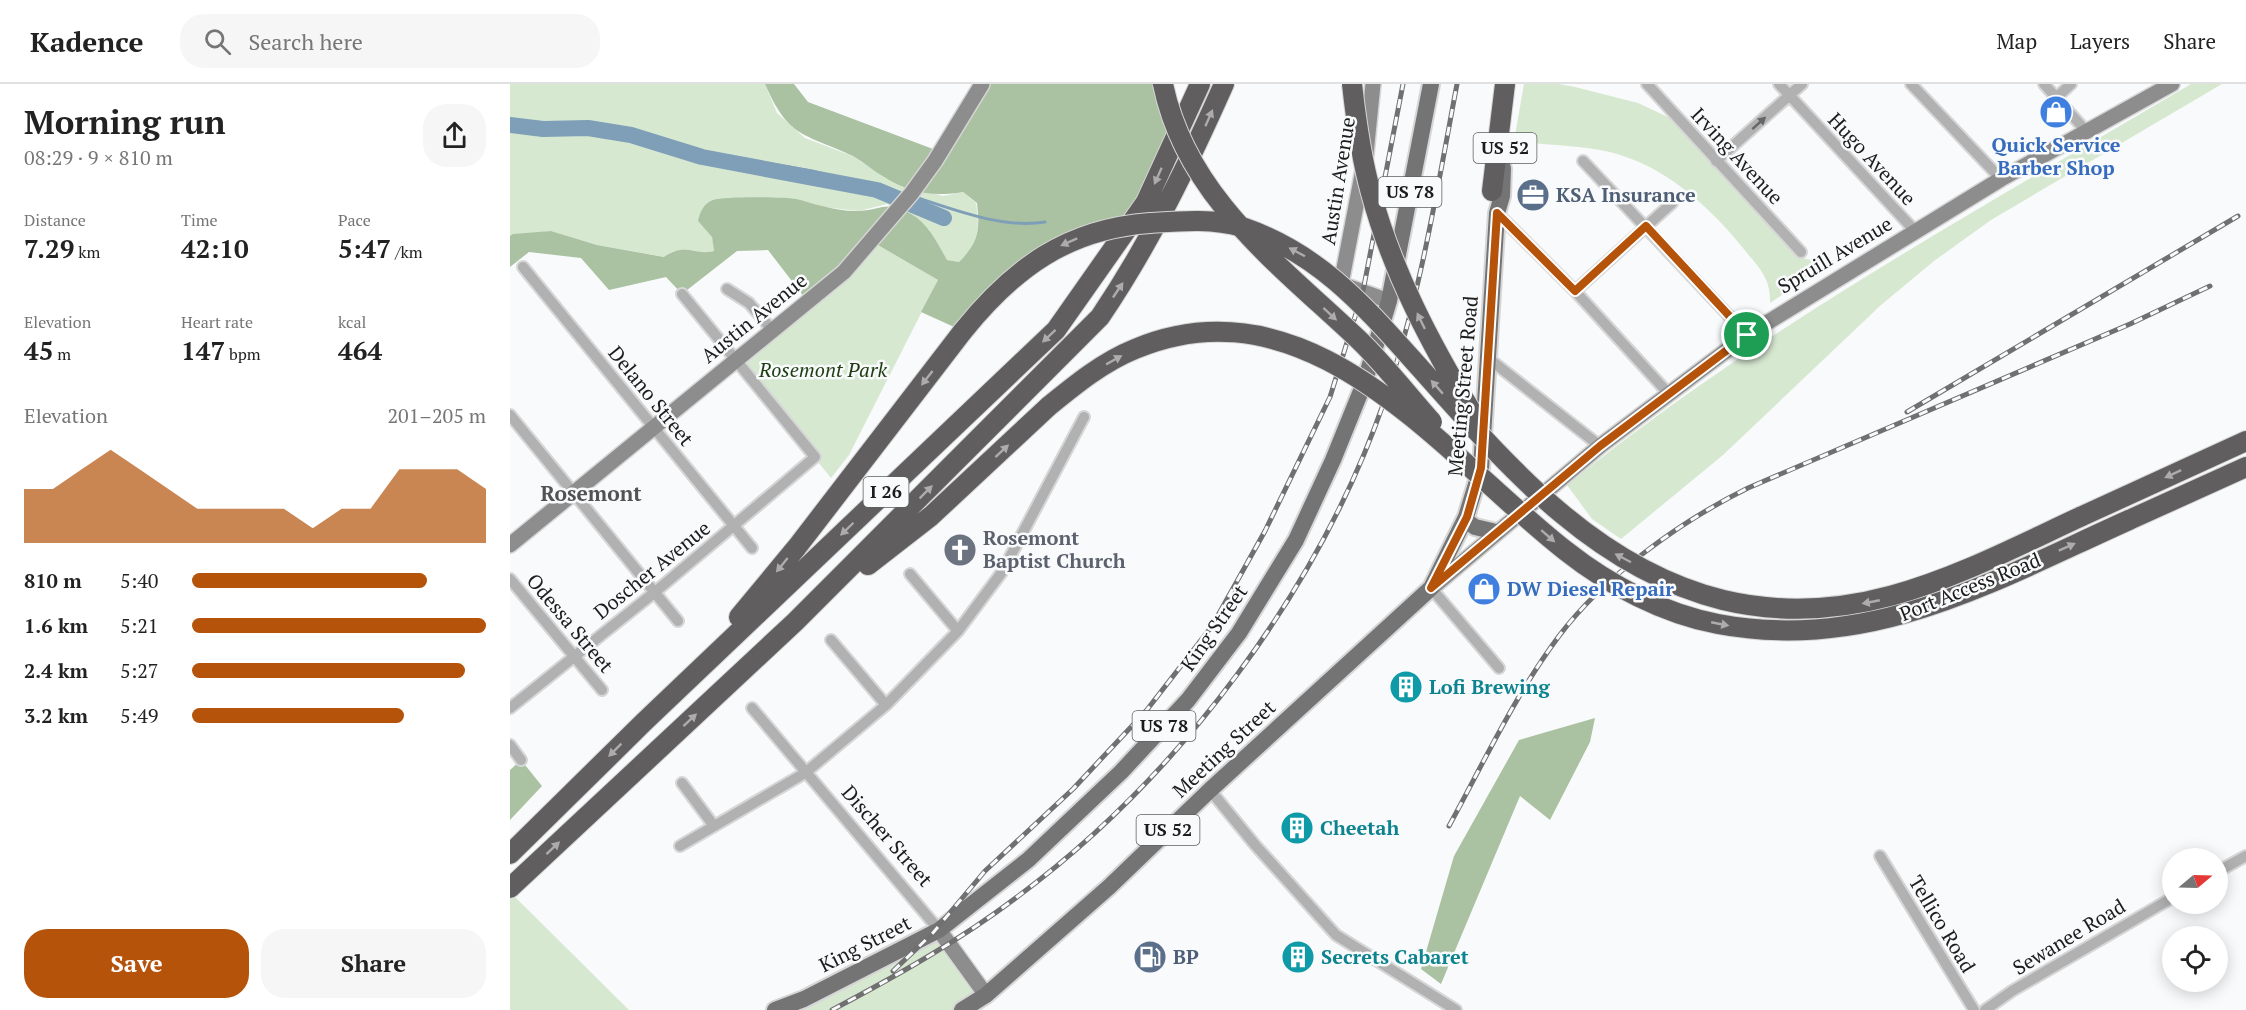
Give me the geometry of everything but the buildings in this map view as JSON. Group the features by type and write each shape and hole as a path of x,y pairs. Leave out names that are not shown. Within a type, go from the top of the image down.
{"highway":[{"path":"1163,84 1184,148 1217,201 1263,252 1361,342 1473,469"},
{"name":"I 26","path":"510,854 645,721 1056,330 1146,202 1200,84"},
{"name":"I 26","path":"510,888 795,622 1100,317 1125,281 1179,185 1224,84"},
{"path":"1352,84 1363,159 1379,222 1391,254 1436,350 1478,422 1505,461"},
{"path":"1492,191 1505,84"},
{"path":"1505,139 1513,84"},
{"path":"645,721 770,580 990,298 1021,271 1066,243 1091,233 1115,227 1170,222 1218,222 1240,226 1300,254 1333,276 1362,303 1505,461"},
{"path":"795,622 931,516 1049,406 1111,360 1147,345 1181,336 1211,333 1256,336 1303,348 1347,369 1390,400 1473,469"},
{"path":"2197,463 2246,432"},
{"name":"Port Access Road","path":"1505,461 1568,520 1607,549 1651,573 1688,590 1724,600 1785,609 1863,604 1915,591 1949,578 2246,441"},
{"name":"Port Access Road","path":"1473,469 1564,550 1605,578 1688,616 1725,625 1780,630 1863,625 1928,607 2246,467"},
{"path":"2205,486 2246,472"}],"main road":[{"name":"King Street","path":"775,1010 804,999 939,930 1028,860 1121,772 1188,700 1239,633 1296,540 1333,460 1365,381 1389,301 1431,84"},
{"name":"Meeting Street Road","path":"1497,213 1492,191 1494,121 1499,84"},
{"name":"Meeting Street Road","path":"1431,588 1465,520 1481,468 1497,213 1502,196 1505,139"},
{"path":"1465,520 1475,527 1496,532"},
{"name":"Meeting Street","path":"962,1010 986,995 1109,887 1210,790 1431,588"}],"street":[{"name":"Austin Avenue","path":"510,545 844,272 907,199 935,161 982,84"},
{"name":"Austin Avenue","path":"1373,84 1366,154 1341,284 1389,301"},
{"name":"Irving Avenue","path":"1647,84 1801,252"},
{"name":"Hugo Avenue","path":"1779,84 1915,231"},
{"path":"1716,161 1802,84"},
{"path":"1911,84 2001,179"},
{"path":"2043,84 2086,131"},
{"path":"2056,98 2071,84"},
{"name":"Spruill Avenue","path":"1431,588 1600,446 1747,335 2001,179 2172,84"},
{"path":"1583,161 1747,335"},
{"path":"1575,291 1672,203"},
{"path":"1497,213 1575,291 1668,393"},
{"name":"Delano Street","path":"522,267 752,548"},
{"path":"727,289 749,303 772,331"},
{"path":"682,294 736,361"},
{"path":"1488,358 1600,446"},
{"name":"Doscher Avenue","path":"510,708 655,592 815,457 736,361"},
{"path":"510,415 678,621"},
{"path":"680,846 805,773 886,705 958,631 1002,573 1084,417"},
{"path":"910,574 958,631"},
{"name":"Odessa Street","path":"510,579 602,690"},
{"path":"1431,588 1499,668"},
{"path":"831,640 886,705"},
{"name":"Discher Street","path":"752,708 939,930 986,995"},
{"path":"510,745 522,760"},
{"path":"682,783 714,826"},
{"path":"1210,790 1256,846 1336,935 1456,1010"},
{"name":"Tellico Road","path":"1881,856 1974,1010"},
{"path":"2228,866 2246,856"},
{"name":"Sewanee Road","path":"1986,1010 2012,991 2162,904"}],"green space":[{"path":"510,84 765,84 777,113 805,138 855,157 885,178 943,196 963,192 976,203 977,235 971,248 959,262 947,260 929,230 887,204 859,211 823,207 794,199 698,221 712,236 714,251 704,253 674,251 665,257 597,245 551,231 510,236"},
{"path":"765,84 794,84 808,102 941,152 982,84 1163,84 1177,134 1131,225 1066,243 963,331 921,312 938,280 871,241 808,302 768,250 737,251 682,294 666,277 609,290 581,258 529,252 510,267 510,236 551,231 597,245 664,257 678,250 714,251 712,237 698,221 701,211 707,203 713,200 742,197 796,199 851,211 895,207 911,214 923,223 947,260 959,262 966,255 977,235 977,203 963,192 932,194 903,187 880,175 853,156 810,138 790,125"},
{"path":"1524,84 1559,84 1575,87 1638,103 1670,118 1797,257 1816,261 1834,260 1770,303 1766,279 1754,261 1700,202 1667,177 1630,158 1610,152 1575,146 1514,141"},
{"path":"2191,84 2222,84 1991,220 1934,261 1881,305 1723,455 1621,539 1592,519 1567,485 1640,428 1793,323 1951,225"},
{"name":"Rosemont Park","path":"871,241 938,280 849,455 831,478 736,361"},
{"path":"1595,718 1590,742 1550,820 1520,796 1441,984 1421,969 1454,856 1519,740"},
{"path":"521,760 542,786 510,820 510,770"},
{"path":"510,892 629,1010 510,1010"},
{"path":"939,930 986,995 962,1010 775,1010"}],"waterway":[{"path":"510,125 543,129 588,128 631,135 702,157 877,190 944,218"},
{"path":"623,138 812,171 903,194"},
{"path":"915,197 996,221 1045,222"}],"railway":[{"path":"893,971 932,934 985,871 1073,789 1146,711 1212,626 1265,531 1330,397 1363,291 1403,84"},
{"path":"832,1010 903,971 973,928 1017,897 1076,849 1133,796 1187,737 1237,675 1282,609 1323,540 1357,470 1385,399 1418,282 1457,84"},
{"path":"1907,412 2238,216"},
{"path":"1449,826 1514,705 1543,658 1577,614 1598,592 1645,552 1722,501 1748,488 2130,324 2210,286"}],"place":[{"name":"Quick Service Barber Shop","path":"2056,112"},
{"name":"KSA Insurance","path":"1533,195"},
{"name":"Rosemont Baptist Church","path":"960,550"},
{"name":"DW Diesel Repair","path":"1484,589"},
{"name":"Lofi Brewing","path":"1406,687"},
{"name":"Cheetah","path":"1297,828"},
{"name":"BP","path":"1150,957"},
{"name":"Secrets Cabaret","path":"1298,957"}],"district":[{"name":"Rosemont","path":"591,494"}],"route":[{"path":"1497,213 1575,291 1646,226 1747,335 1600,446 1431,588 1467,517 1481,468 1497,213"}]}
